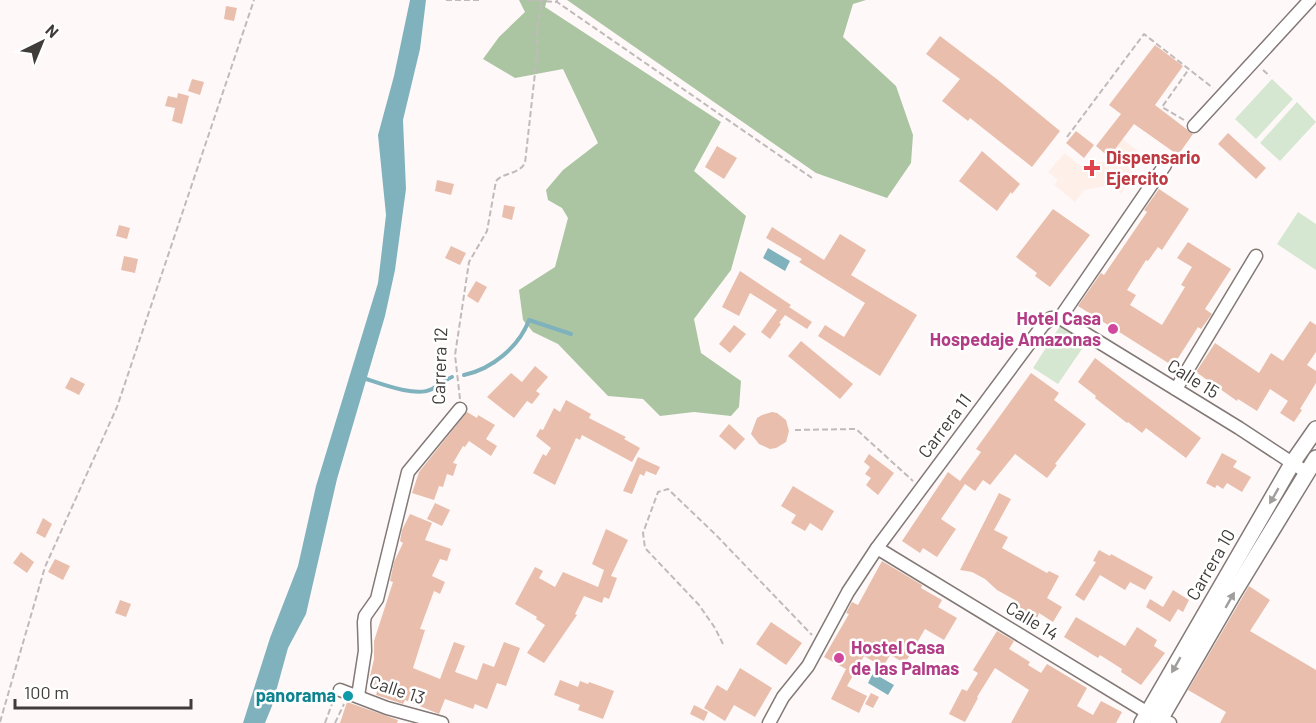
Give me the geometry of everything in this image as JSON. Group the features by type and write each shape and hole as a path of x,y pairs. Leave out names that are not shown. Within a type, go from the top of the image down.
{"main road":[{"name":"Carrera 10","path":"1156,720 1293,462 1316,429"},
{"name":"Carrera 10","path":"1156,720 1316,458"}],"street":[{"path":"1194,126 1310,0"},
{"name":"Carrera 11","path":"769,723 783,697 808,666 848,592 877,548 1043,325 1051,318 1060,318 1166,165"},
{"path":"1176,389 1256,256"},
{"name":"Calle 15","path":"1060,318 1306,472"},
{"name":"Carrera 12","path":"349,693 365,651 365,616 377,599 408,472 460,409"},
{"name":"Calle 14","path":"877,548 1156,720"},
{"name":"Calle 13","path":"349,693 387,708 442,723"}],"path":[{"path":"0,722 45,567 117,407 254,0"},
{"path":"446,0 480,0"},
{"path":"528,0 557,1 812,178"},
{"name":"Carrera 12","path":"460,409 455,355 469,262 487,231 496,181 517,171 525,163 537,55 537,27 542,1"},
{"path":"1067,137 1144,34 1222,95"},
{"path":"1190,68 1162,107 1194,126"},
{"path":"795,430 856,429 921,488"},
{"path":"723,644 699,604 645,548 643,533 658,492 668,489 821,643"},
{"path":"335,723 349,693"},
{"path":"325,723 330,705"}],"shaded area":[{"name":"Dispensario Ejercito","path":"1122,139 1142,154 1130,170 1135,174 1121,194 1111,185 1084,190 1075,202 1054,185 1058,180 1048,172 1065,153 1080,166 1105,161"}],"green space":[{"path":"519,0 547,0 545,7 721,122 694,171 746,216 731,270 694,319 701,353 741,381 739,407 731,416 694,412 660,416 643,399 608,396 558,344 533,332 523,320 519,290 555,267 568,218 562,208 548,200 546,190 563,170 598,143 563,69 515,78 483,59 499,37 525,12"},
{"path":"567,0 866,0 853,4 843,37 896,86 913,135 911,163 887,198 816,173"},
{"path":"1272,79 1293,99 1256,139 1235,119"},
{"path":"1297,102 1316,122 1280,161 1260,143"},
{"path":"1298,212 1316,224 1316,270 1277,244"},
{"path":"1060,326 1086,343 1058,384 1033,368"}],"water":[{"path":"410,0 426,0 420,49 403,120 406,189 395,270 385,316 337,479 306,614 288,648 265,723 243,723 270,638 298,566 316,486 378,283 386,215 378,135 394,76"},
{"path":"768,248 790,261 785,271 763,258"},
{"path":"873,673 894,685 888,695 868,683"}],"building":[{"path":"226,6 237,8 234,21 224,19"},
{"path":"940,36 1060,131 1032,167 970,118 968,121 942,101 960,79 926,54"},
{"path":"1155,45 1183,66 1155,105 1193,134 1178,155 1134,124 1109,157 1096,146 1121,114 1109,105"},
{"path":"192,79 204,82 200,95 188,91"},
{"path":"178,93 189,96 182,124 172,121 175,108 165,106 168,96 177,98"},
{"path":"1076,131 1094,145 1084,158 1066,143"},
{"path":"1228,133 1266,168 1256,179 1218,144"},
{"path":"717,146 737,158 724,179 705,167"},
{"path":"982,151 1020,184 997,211 959,181"},
{"path":"437,180 454,184 451,195 435,191"},
{"path":"1159,189 1189,209 1162,250 1158,247 1148,261 1146,260 1127,290 1136,295 1130,305 1162,325 1185,287 1181,285 1192,267 1177,258 1188,242 1231,269 1205,309 1212,314 1201,329 1198,327 1173,366 1078,306 1101,273 1104,275 1147,212 1144,210"},
{"path":"504,205 515,207 512,220 502,217"},
{"path":"1053,209 1090,235 1050,287 1035,276 1037,273 1016,257"},
{"path":"119,225 130,228 127,239 116,236"},
{"path":"772,227 824,260 840,234 866,250 851,275 917,315 880,376 818,336 825,325 844,337 865,303 799,262 802,259 766,238"},
{"path":"451,246 466,253 460,265 445,258"},
{"path":"124,256 138,259 135,273 121,270"},
{"path":"740,271 812,322 807,329 785,315 770,339 761,332 777,310 750,293 739,316 722,307"},
{"path":"476,281 487,287 478,303 467,296"},
{"path":"1310,321 1316,325 1316,352 1307,365 1316,371 1316,383 1294,422 1280,413 1288,401 1270,389 1257,411 1238,399 1237,401 1196,372 1215,343 1259,373 1271,353 1283,361"},
{"path":"734,325 746,334 730,353 719,344"},
{"path":"801,341 853,384 840,399 788,356"},
{"path":"1095,358 1201,438 1186,458 1146,428 1142,433 1127,423 1078,382"},
{"path":"535,366 548,377 536,391 540,394 532,404 527,401 514,418 487,397 511,373 522,382"},
{"path":"1031,373 1059,393 1054,400 1086,424 1047,478 1015,454 990,485 983,480 975,491 965,484 941,519 956,529 937,557 923,548 920,553 902,541 948,472 960,481 981,452 976,449"},
{"path":"71,377 85,384 79,395 65,388"},
{"path":"566,400 591,414 589,418 626,437 624,439 640,448 632,462 582,435 580,440 576,438 555,485 533,473 543,454 546,456 551,448 536,436 540,429 543,430 554,408 560,412"},
{"path":"467,412 477,418 478,415 495,425 486,439 497,446 491,456 469,441 465,447 463,446 453,463 457,464 453,476 447,474 443,487 439,486 434,500 412,493 419,472"},
{"path":"772,412 786,420 789,431 786,442 770,449 759,444 751,434 757,418"},
{"path":"729,424 745,439 735,450 719,436"},
{"path":"1222,453 1237,461 1233,467 1251,477 1242,492 1227,483 1223,489 1206,483"},
{"path":"869,454 894,473 878,495 866,485 871,478 865,474 870,467 864,462"},
{"path":"638,457 660,467 656,475 646,471 644,476 640,474 632,494 623,491"},
{"path":"793,486 834,511 822,531 810,523 805,531 791,523 796,515 781,506"},
{"path":"999,493 1011,499 994,530 1008,537 1002,548 1047,573 1049,571 1059,576 1047,598 1062,607 1053,622 1039,613 1037,618 1012,605 1015,600 997,590 985,579 972,572 960,570"},
{"path":"435,503 450,510 442,526 427,519"},
{"path":"410,514 432,523 425,540 451,549 447,561 440,559 432,576 445,582 440,594 434,591 420,629 425,630 413,668 440,679 454,642 465,646 455,672 477,680 483,663 494,667 504,642 520,648 506,686 497,683 487,709 475,704 473,709 445,699 439,714 405,700 403,704 376,695 378,688 368,685 374,659 374,641 393,582 390,581 394,562 403,543 400,541 402,530"},
{"path":"43,518 52,524 45,538 36,533"},
{"path":"606,529 628,540 611,576 617,578 609,599 604,597 602,603 584,596 575,614 577,615 544,663 527,653 545,625 536,619 537,617 515,604 535,567 543,571 539,578 555,587 563,572 598,587 604,570 592,564"},
{"path":"1099,550 1153,577 1145,590 1130,582 1125,590 1100,575 1084,601 1075,595 1096,562 1093,561"},
{"path":"21,552 34,562 27,573 13,563"},
{"path":"55,559 70,566 63,580 48,572"},
{"path":"882,561 942,600 938,607 957,618 944,640 925,629 905,663 890,655 883,667 864,656 847,686 867,696 859,713 831,699 846,669 824,657 849,614 846,613 852,602 858,605"},
{"path":"1249,586 1270,600 1250,631 1316,670 1316,723 1220,723 1226,712 1188,690"},
{"path":"1173,590 1189,600 1183,612 1178,609 1170,622 1146,607 1150,599 1163,607"},
{"path":"120,600 131,604 126,617 115,613"},
{"path":"1076,617 1125,646 1137,627 1157,640 1154,646 1165,653 1141,685 1100,655 1098,658 1064,637"},
{"path":"771,622 802,643 786,665 756,644"},
{"path":"997,631 1014,641 1009,649 1030,662 1028,665 1041,673 1047,664 1087,688 1077,706 1093,715 1101,701 1122,712 1116,723 1011,723 1029,690 995,668 965,722 949,714 962,689 967,691 978,673 973,670"},
{"path":"740,668 772,688 755,717 734,705 725,721 704,708 717,685 727,691"},
{"path":"560,680 578,687 580,681 588,684 589,682 614,691 603,719 578,710 580,705 554,695"},
{"path":"871,693 879,697 873,708 865,704"},
{"path":"347,702 398,720 397,723 340,723"},
{"path":"694,705 708,712 704,721 690,714"}],"waterway":[{"path":"464,375 485,368 503,355 519,339 529,320 571,334"},
{"path":"363,378 398,389 417,392 432,389 452,377"}],"place":[{"name":"Dispensario Ejercito","path":"1092,168"},
{"name":"Hotel Casa Hospedaje Amazonas","path":"1113,329"},
{"name":"Hostel Casa de las Palmas","path":"839,658"},
{"name":"panorama","path":"348,696"}]}
